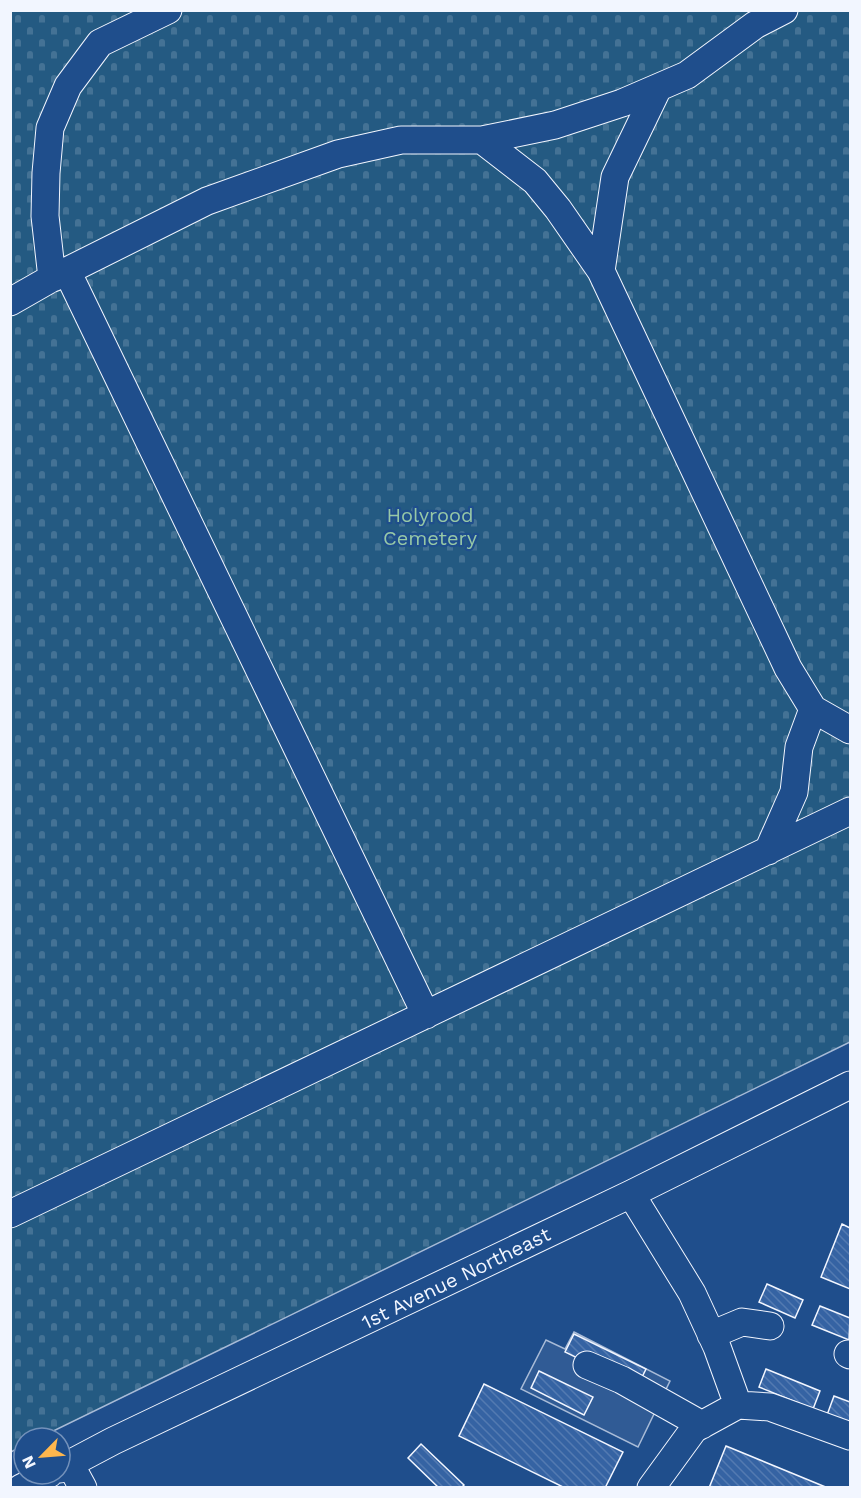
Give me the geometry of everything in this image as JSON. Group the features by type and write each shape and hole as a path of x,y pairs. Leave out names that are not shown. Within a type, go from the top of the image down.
{"street":[{"path":"168,10 100,43 68,86 50,128 45,216 59,274 426,1015"},
{"path":"10,302 59,274 207,201 338,154 401,140 482,140 555,125 622,103 687,75 756,18 784,10"},
{"path":"601,271 615,177 658,88"},
{"path":"482,140 536,181 601,271 788,668 813,709 850,730"},
{"path":"768,851 794,792 799,747 813,709"},
{"path":"10,1214 850,811"},
{"name":"1st Avenue Northeast","path":"72,1463 631,1194 850,1085"},
{"path":"631,1194 692,1293 738,1404"},
{"path":"711,1335 742,1322 770,1326"},
{"path":"587,1365 622,1380 702,1425"},
{"path":"651,1488 694,1429 738,1404 770,1407 850,1436"}],"green space":[{"name":"Holyrood Cemetery","path":"11,11 850,11 850,1042 64,1426 12,1426 11,1452"}],"shaded area":[{"path":"574,1332 670,1381 638,1447 521,1389 546,1340 565,1349"}],"building":[{"path":"842,1224 850,1228 850,1289 821,1277"},
{"path":"767,1284 803,1300 795,1318 759,1302"},
{"path":"820,1306 850,1318 849,1340 812,1325"},
{"path":"574,1334 646,1369 637,1387 565,1352"},
{"path":"766,1369 820,1391 813,1409 759,1387"},
{"path":"539,1371 593,1397 584,1415 531,1388"},
{"path":"484,1384 623,1452 605,1488 565,1488 459,1436"},
{"path":"834,1396 850,1402 850,1423 827,1415"},
{"path":"421,1444 464,1485 461,1488 439,1488 408,1458"},
{"path":"726,1446 828,1488 709,1488"}]}
